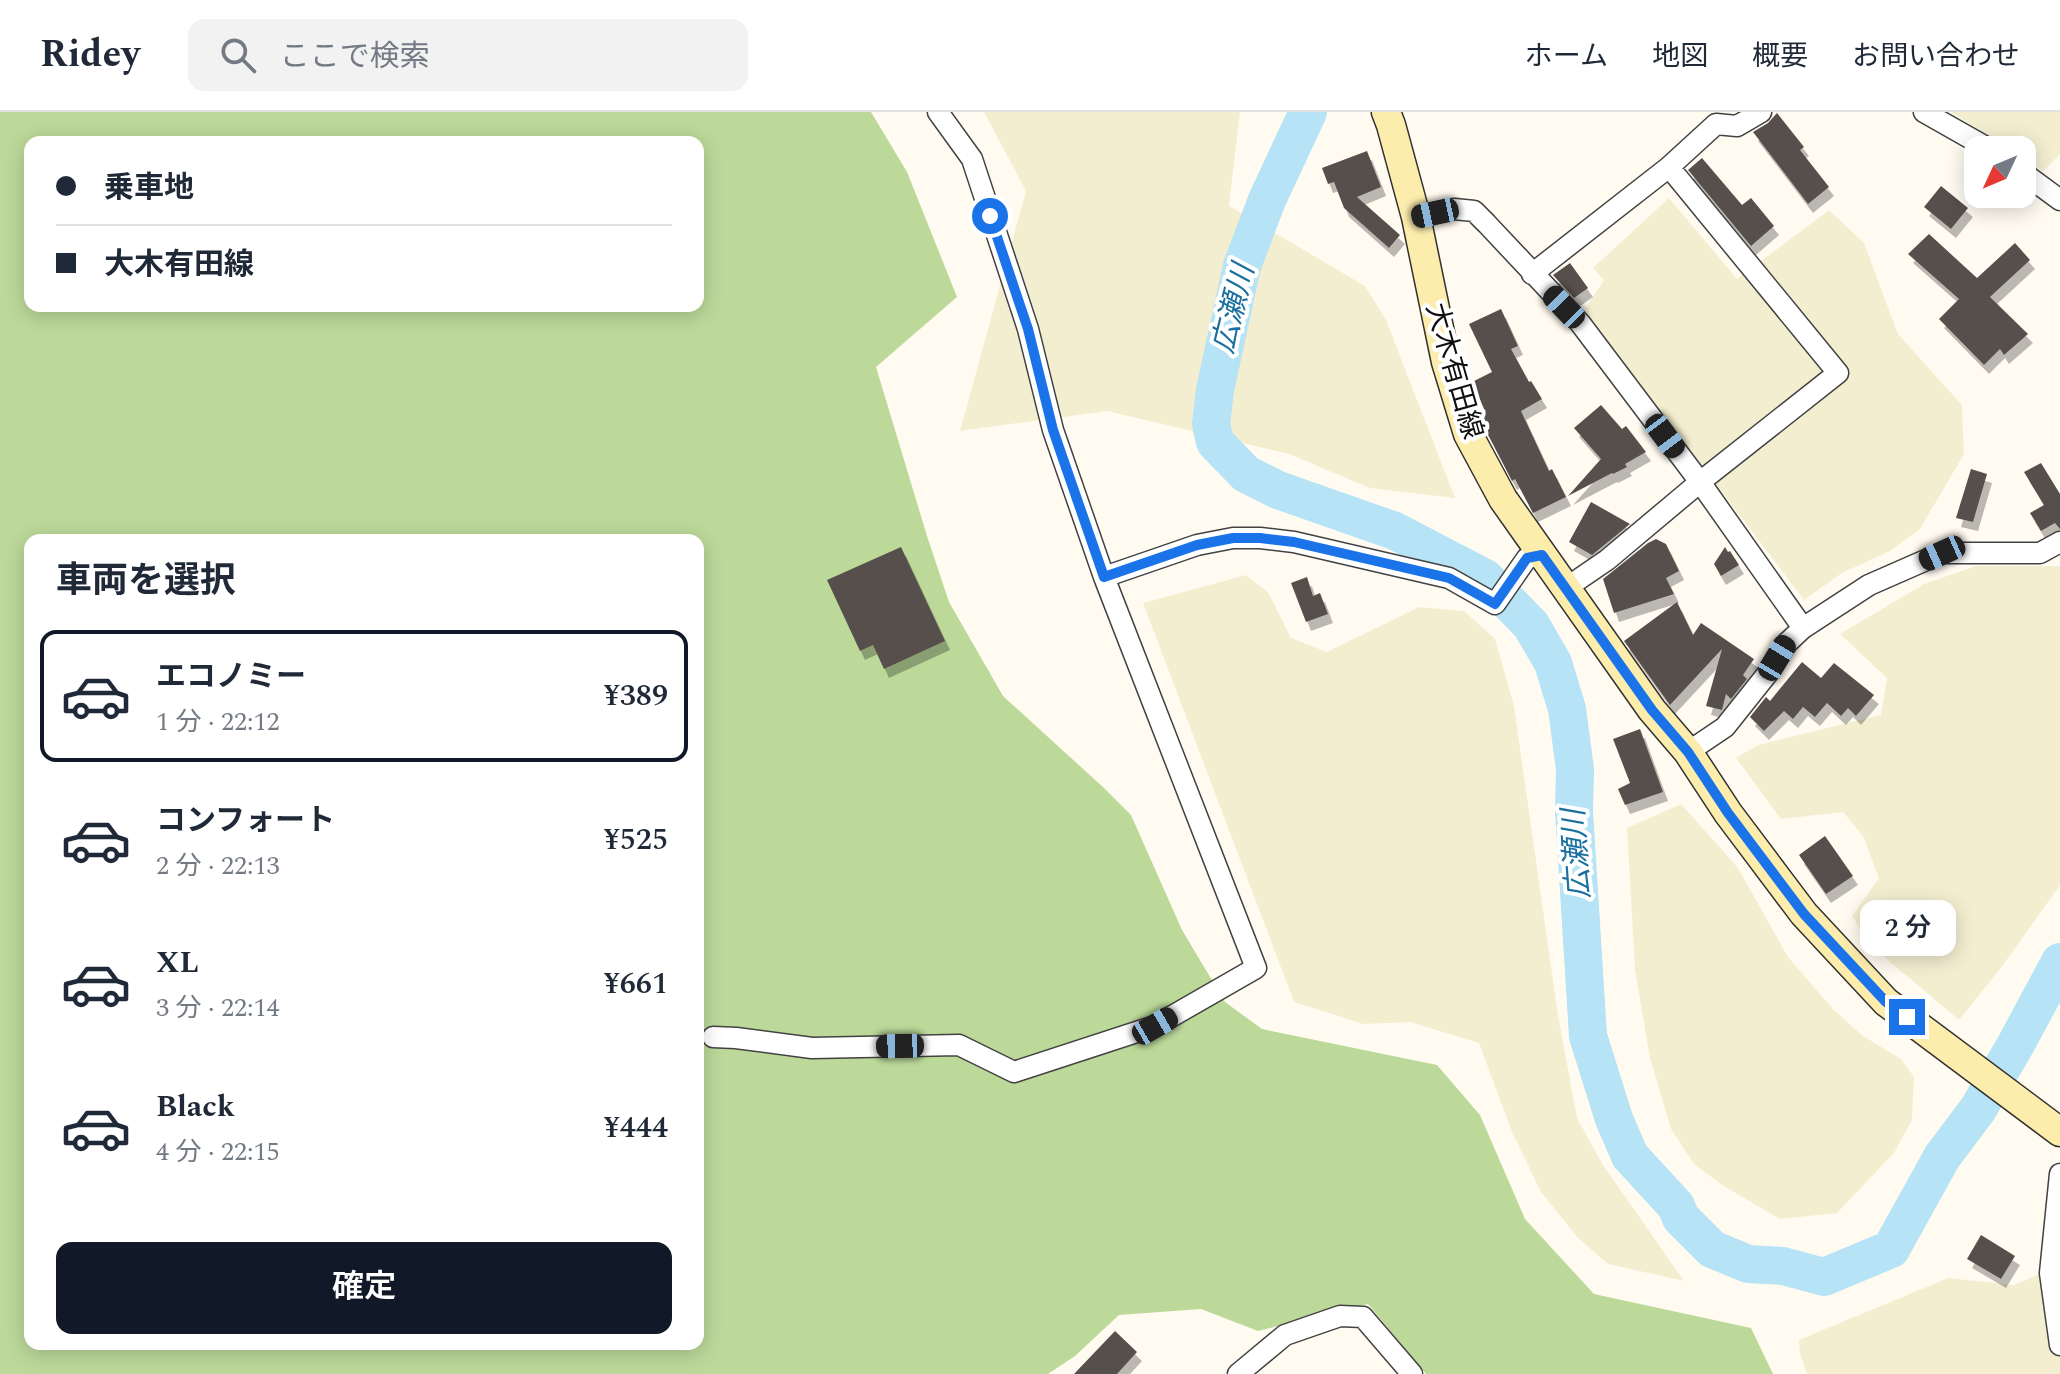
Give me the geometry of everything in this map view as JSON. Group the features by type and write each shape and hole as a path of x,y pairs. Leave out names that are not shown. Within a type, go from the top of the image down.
{"main road":[{"name":"大木有田線","path":"1386,112 1416,217 1446,362 1468,434 1534,556 1566,588 1652,710 1688,752 1728,813 1804,914 1886,1002 2060,1132"}],"street":[{"path":"713,1037 812,1048 959,1045 1014,1072 1155,1026 1256,968 1104,577 1053,430 1028,329 972,159 938,112"},
{"path":"1532,274 1669,167 1716,124 1737,126 1761,112"},
{"path":"1924,112 1966,136"},
{"path":"1566,588 1607,560 1838,373 1669,167"},
{"path":"2036,182 2060,200"},
{"path":"1416,217 1454,209 1474,211 1580,323 1700,482 1803,628"},
{"path":"1104,577 1197,545 1233,538 1260,538 1294,542 1449,578 1495,604 1534,556"},
{"path":"1688,752 1725,727 1768,673 1787,643 1803,628 1869,585 1942,553 2040,553 2060,542"},
{"path":"2060,1174 2050,1273 2060,1345"},
{"path":"1238,1374 1285,1335 1340,1316 1363,1317 1412,1374"}],"shaded area":[{"path":"984,112 1240,112 1229,206 1365,286 1386,320 1455,498 1370,488 1289,454 1107,411 960,431 1026,191"},
{"path":"1951,112 2060,112 2060,154 2043,171 2036,167 2036,136 1988,136"},
{"path":"1669,198 1737,279 1829,210 1864,243 1898,334 1962,405 1964,454 1920,529 1890,551 1842,573 1804,600 1584,310 1604,280 1593,268"},
{"path":"1976,566 2060,566 2060,885 1959,1020 1889,961 1863,934 1852,916 1879,878 1863,836 1843,812 1781,819 1736,758 1758,745 1881,715 1887,678 1840,634 1924,584"},
{"path":"1246,575 1268,592 1291,638 1327,652 1419,607 1464,611 1495,639 1514,706 1558,1015 1577,1118 1603,1165 1684,1281 1608,1264 1578,1238 1541,1192 1512,1132 1479,1043 1410,1022 1363,1024 1294,1002 1143,603"},
{"path":"1681,804 1738,868 1788,957 1833,1009 1863,1036 1901,1059 1914,1077 1912,1120 1894,1153 1837,1213 1780,1219 1722,1185 1694,1164 1671,1129 1650,1058 1635,970 1627,828"},
{"path":"2060,1265 2060,1374 1807,1374 1799,1340 1948,1278 2014,1285"}],"green space":[{"path":"0,112 871,112 907,172 957,297 876,367 949,602 1003,696 1131,815 1182,930 1225,1002 1262,1029 1437,1065 1480,1115 1525,1219 1594,1294 1751,1328 1773,1374 1426,1374 1368,1304 1258,1331 1201,1309 1119,1315 1075,1356 1048,1374 0,1374"}],"building":[{"path":"1777,113 1804,147 1800,150 1829,187 1808,204 1753,132"},
{"path":"1367,151 1381,187 1357,197 1400,235 1389,248 1344,208 1334,182 1328,184 1322,168"},
{"path":"1702,158 1742,205 1751,198 1774,226 1751,246 1688,170"},
{"path":"1941,186 1964,208 1968,208 1951,229 1924,207"},
{"path":"1929,234 1977,278 2015,243 2030,260 1990,297 2028,334 2004,355 2000,349 1984,365 1939,319 1959,299 1908,254"},
{"path":"1570,263 1588,288 1574,298 1553,275"},
{"path":"1501,309 1518,346 1511,349 1542,399 1521,411 1549,471 1552,469 1566,497 1533,513 1515,479 1512,481 1484,427 1480,414 1485,411 1472,382 1492,372 1469,324"},
{"path":"1601,405 1622,429 1626,426 1646,452 1625,464 1627,467 1568,496 1601,459 1574,428"},
{"path":"2041,463 2060,494 2060,529 2055,523 2041,531 2030,513 2044,505 2024,472"},
{"path":"1971,469 1987,474 1973,522 1956,518"},
{"path":"1591,502 1630,524 1592,555 1569,542"},
{"path":"1656,539 1666,544 1679,571 1666,578 1674,594 1614,613 1603,579"},
{"path":"901,547 945,641 884,669 873,645 860,651 827,580"},
{"path":"1725,547 1739,565 1721,576 1714,564"},
{"path":"1307,577 1313,596 1320,593 1328,614 1306,622 1291,583"},
{"path":"1677,602 1693,635 1701,623 1754,659 1743,675 1747,679 1731,699 1726,694 1722,710 1706,706 1722,649 1670,705 1624,641"},
{"path":"1802,662 1821,678 1834,663 1874,695 1856,716 1848,708 1841,716 1827,703 1815,717 1803,707 1793,719 1784,711 1764,731 1750,717 1766,697 1770,701"},
{"path":"1640,729 1663,792 1625,805 1618,789 1630,783 1613,739"},
{"path":"1825,836 1853,876 1826,894 1799,855"},
{"path":"1981,1235 2015,1256 2001,1279 1967,1259"},
{"path":"1115,1331 1137,1352 1117,1374 1074,1374"}],"waterway":[{"name":"広瀬川","path":"1308,112 1267,200 1242,266 1215,390 1211,424 1215,442 1246,474 1278,490 1395,531 1485,578 1531,625 1553,663 1567,709 1575,769 1574,811 1588,1036 1614,1119 1630,1156 1676,1206 1681,1218 1712,1249 1748,1264 1783,1266 1824,1277 1891,1249 1942,1157 1978,1109 2060,962"}],"route":[{"path":"990,216 1028,329 1053,430 1104,577 1197,545 1233,538 1260,538 1294,542 1449,578 1495,604 1527,558 1542,555 1652,710 1688,752 1728,813 1804,914 1886,1002 1907,1017"}]}
